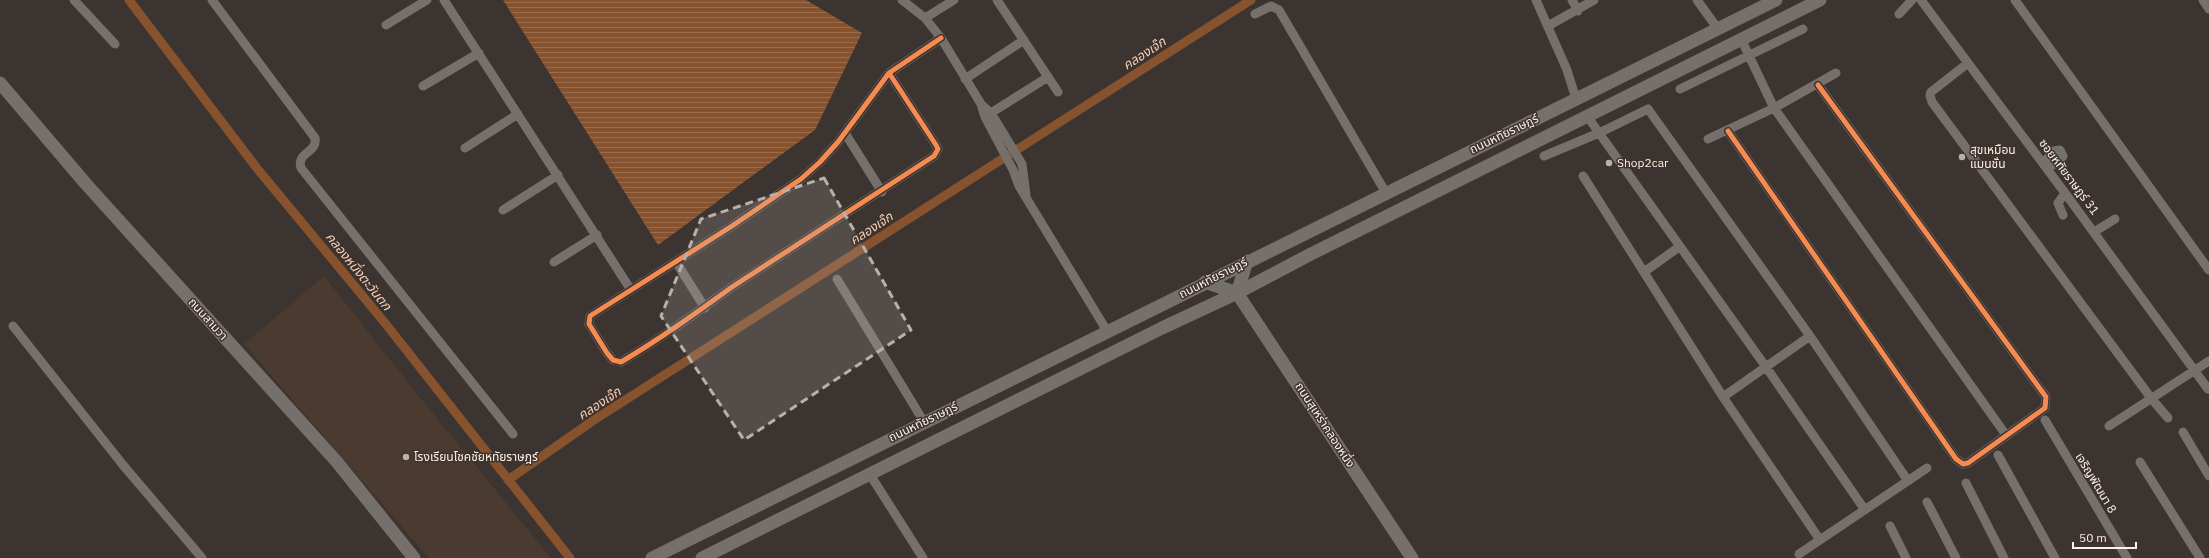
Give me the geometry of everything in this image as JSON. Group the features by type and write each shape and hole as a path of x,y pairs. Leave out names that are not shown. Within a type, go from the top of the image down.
{"main road":[{"name":"ถนนหทัยราษฎร์","path":"652,558 1247,261 1776,0"},
{"name":"ถนนหทัยราษฎร์","path":"702,558 869,473 1237,293 1820,0"},
{"name":"ถนนสามวา","path":"0,83 86,184 337,462 414,558"},
{"path":"1205,282 1237,293 1247,261"},
{"name":"ถนนสุเหร่าคลองหนึ่ง","path":"1237,293 1412,558"}],"street":[{"path":"74,0 115,44"},
{"path":"212,0 315,138 316,143 314,147 301,158 299,162 302,168 512,434"},
{"path":"386,25 427,0"},
{"path":"444,0 631,290"},
{"path":"902,0 925,18 942,38 965,79 1005,143 1022,164 1027,200"},
{"path":"925,18 954,0"},
{"path":"997,0 1058,92"},
{"path":"1536,0 1548,26 1576,99"},
{"path":"1572,0 1578,11"},
{"path":"1548,26 1578,11 1594,0"},
{"path":"1697,0 1718,29"},
{"path":"1899,14 1912,0"},
{"name":"ซอยหทัยราษฎร์ 31","path":"1921,0 2065,192 2208,389"},
{"path":"2015,0 2209,270"},
{"path":"2203,0 2209,9"},
{"path":"1255,14 1271,6 1279,10 1386,193"},
{"path":"1680,89 1803,29"},
{"path":"890,73 938,149 934,156 882,192 732,287 705,308 648,346 621,362 617,362 607,353 588,320 590,316 676,262 801,179 820,162 845,133 890,73 942,38"},
{"path":"1741,39 1774,108 2006,435"},
{"path":"965,79 1024,40"},
{"path":"423,86 479,54"},
{"path":"1968,63 1931,92 1930,95 1932,102 2151,398 2168,418"},
{"path":"1708,139 1728,131 1774,108 1818,85 1836,73"},
{"path":"988,115 1048,77"},
{"path":"1728,131 1956,459 1964,464 1968,463 2046,408 2046,397 1818,85"},
{"path":"1544,156 1599,133 1648,109 1810,336 1908,481"},
{"path":"464,148 518,114"},
{"path":"1587,116 1766,367 1865,510"},
{"path":"845,133 882,192"},
{"path":"1005,143 1014,170 1027,200 1107,331"},
{"path":"503,210 558,176"},
{"path":"1583,176 1723,397 1820,540"},
{"path":"2063,215 2058,203 2065,192"},
{"path":"2094,232 2115,219"},
{"path":"554,262 596,235"},
{"path":"1644,272 1679,247"},
{"path":"676,262 705,308"},
{"path":"837,279 924,422"},
{"path":"13,326 123,465 202,558"},
{"path":"1723,397 1810,336"},
{"path":"2109,426 2209,361"},
{"name":"เจริญพัฒนา 8","path":"2045,420 2127,558"},
{"path":"2183,432 2209,476"},
{"path":"1998,455 2055,558"},
{"path":"2140,462 2200,558"},
{"path":"1799,554 1927,468"},
{"path":"869,473 923,558"},
{"path":"1966,483 2004,558"},
{"path":"1927,502 1956,558"},
{"path":"1890,526 1906,558"}],"highlighted area":[{"path":"824,178 911,330 744,440 661,316 701,219"}],"shaded area":[{"path":"503,0 806,0 862,33 815,130 658,245"},
{"name":"โรงเรียนโชคชัยหทัยราษฎร์","path":"324,276 418,395 551,558 429,558 244,344"}],"waterway":[{"name":"คลองหนึ่งตะวันตก","path":"129,0 256,167 385,323 570,558"},
{"name":"คลองเจ๊ก","path":"508,480 594,420 1251,0"}],"cycle path":[{"path":"889,73 936,145 938,149 934,156 732,287 650,344 621,362 613,360 589,324 590,316 732,226 801,179 820,162 838,142 889,73 941,38"},
{"path":"1728,131 1956,459 1963,464 1968,463 2045,408 2046,397 1818,85"}],"place":[{"name":"สุขเหมือน แมนชั่น","path":"1962,157"},
{"name":"Shop2car","path":"1609,163"},
{"name":"โรงเรียนโชคชัยหทัยราษฎร์","path":"406,457"}]}
